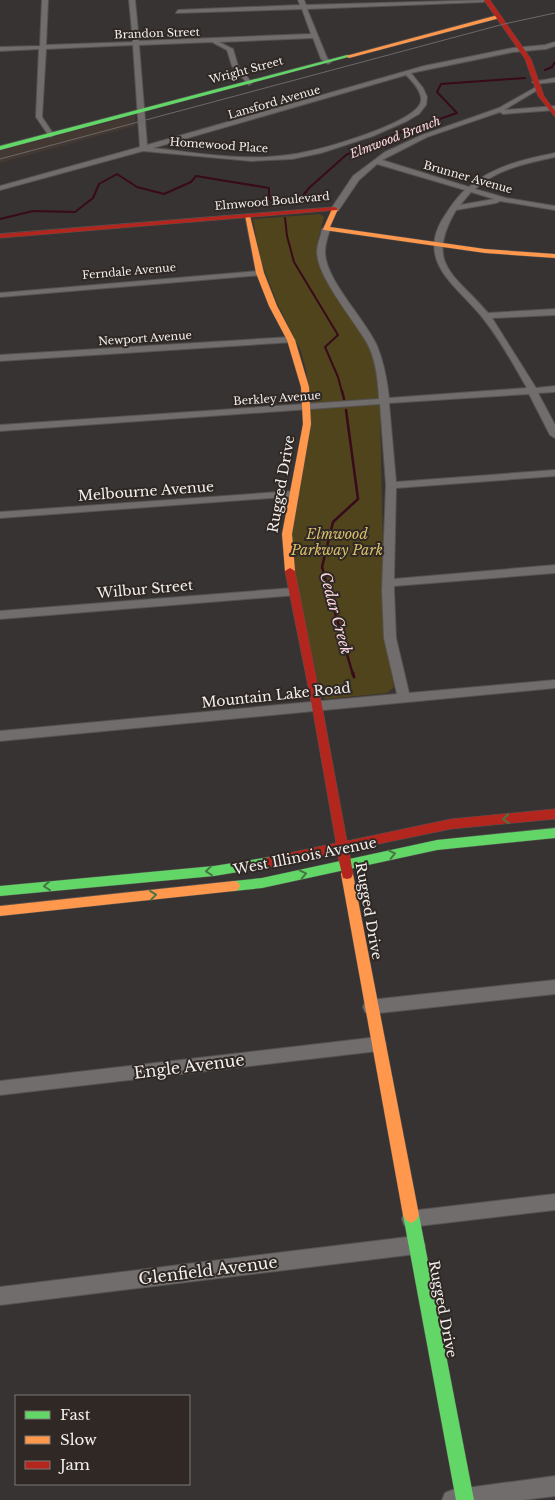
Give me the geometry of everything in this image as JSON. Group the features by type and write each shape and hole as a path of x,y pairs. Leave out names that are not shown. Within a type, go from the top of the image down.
{"street":[{"path":"45,0 38,117 50,135"},
{"path":"132,0 144,149"},
{"path":"302,0 324,59 328,62"},
{"path":"178,12 485,0 532,66 537,85 553,111 488,114"},
{"name":"Wright Street","path":"0,148 498,16"},
{"name":"Brandon Street","path":"0,50 316,36"},
{"path":"213,41 230,49 235,66 249,83"},
{"name":"Lansford Avenue","path":"0,188 455,60 521,49 546,48 555,44"},
{"name":"Homewood Place","path":"144,149 265,159 306,154 332,148 403,122 419,111 424,99 414,79 407,73"},
{"name":"Elmwood Boulevard","path":"0,236 335,210 357,178 376,161 418,139 511,104 537,85 555,80"},
{"path":"166,142 166,148 169,151"},
{"path":"555,155 534,159 494,172 468,190 452,209 439,234 438,244 439,256 445,268 486,316 534,391 555,435"},
{"name":"Brunner Avenue","path":"376,161 506,200 555,208"},
{"path":"452,209 484,202 506,200"},
{"path":"335,210 322,241 321,252 324,265 340,296 372,344 382,374 391,485 390,638 404,698"},
{"name":"Rugged Drive","path":"247,216 260,272 273,306 291,340 302,372 307,407 307,424 286,542 293,592 297,602 343,845 370,1007 416,1245 460,1499"},
{"path":"326,229 503,253 555,256"},
{"name":"Ferndale Avenue","path":"0,295 260,272"},
{"path":"471,299 490,306 525,314"},
{"path":"486,316 555,312"},
{"name":"Newport Avenue","path":"0,358 291,340"},
{"name":"Berkley Avenue","path":"0,428 555,389"},
{"path":"391,485 555,473"},
{"name":"Melbourne Avenue","path":"0,515 294,494"},
{"path":"389,583 555,569"},
{"name":"Wilbur Street","path":"0,615 293,592"},
{"name":"Mountain Lake Road","path":"0,736 555,684"},
{"name":"West Illinois Avenue","path":"0,891 259,864 451,824 555,814"},
{"name":"West Illinois Avenue","path":"0,911 262,883 437,845 555,833"},
{"path":"122,879 122,899"},
{"path":"370,1007 555,987"},
{"name":"Engle Avenue","path":"0,1088 378,1044"},
{"path":"410,1219 555,1202"},
{"name":"Glenfield Avenue","path":"0,1296 416,1245"},
{"path":"460,1499 555,1486"}],"shaded area":[{"path":"135,115 135,126 0,163 0,151"}],"green space":[{"name":"Elmwood Parkway Park","path":"320,214 324,217 318,239 318,259 337,298 367,343 375,365 380,414 385,642 394,687 387,693 327,699 321,696 294,569 292,541 307,374 301,351 278,305 260,259 253,219"}],"waterway":[{"name":"Elmwood Branch","path":"545,70 552,67 555,62"},
{"name":"Elmwood Branch","path":"0,219 33,211 75,212 93,198 99,184 117,174 137,187 164,194 191,182 196,176 269,188 269,199 279,205 300,199 309,188 346,155 381,139 457,113 437,92 441,84 525,78"},
{"name":"Cedar Creek","path":"285,218 287,236 294,262 338,335 325,347 338,377 342,392"},
{"name":"Cedar Creek","path":"342,391 344,399"},
{"name":"Cedar Creek","path":"346,410 358,499 333,522 322,567 353,675"},
{"name":"Cedar Creek","path":"353,673 354,677"}],"tram line":[{"path":"0,159 504,24 555,13"}],"traffic: fast":[{"path":"0,148 349,56"},
{"path":"234,886 262,883 437,845 555,833"},
{"path":"0,891 214,871 270,862"},
{"path":"411,1215 465,1500"}],"traffic: slow":[{"path":"349,56 498,17"},
{"path":"335,209 326,229 485,251 555,256"},
{"path":"247,216 260,273 273,306 291,340 305,387 307,424 287,534 290,571"},
{"path":"347,874 411,1215"},
{"path":"0,911 234,886"}],"traffic: jam":[{"path":"487,0 528,59 541,96 555,115"},
{"path":"0,236 335,209"},
{"path":"290,571 317,706 347,874"},
{"path":"270,862 451,824 555,814"}]}
